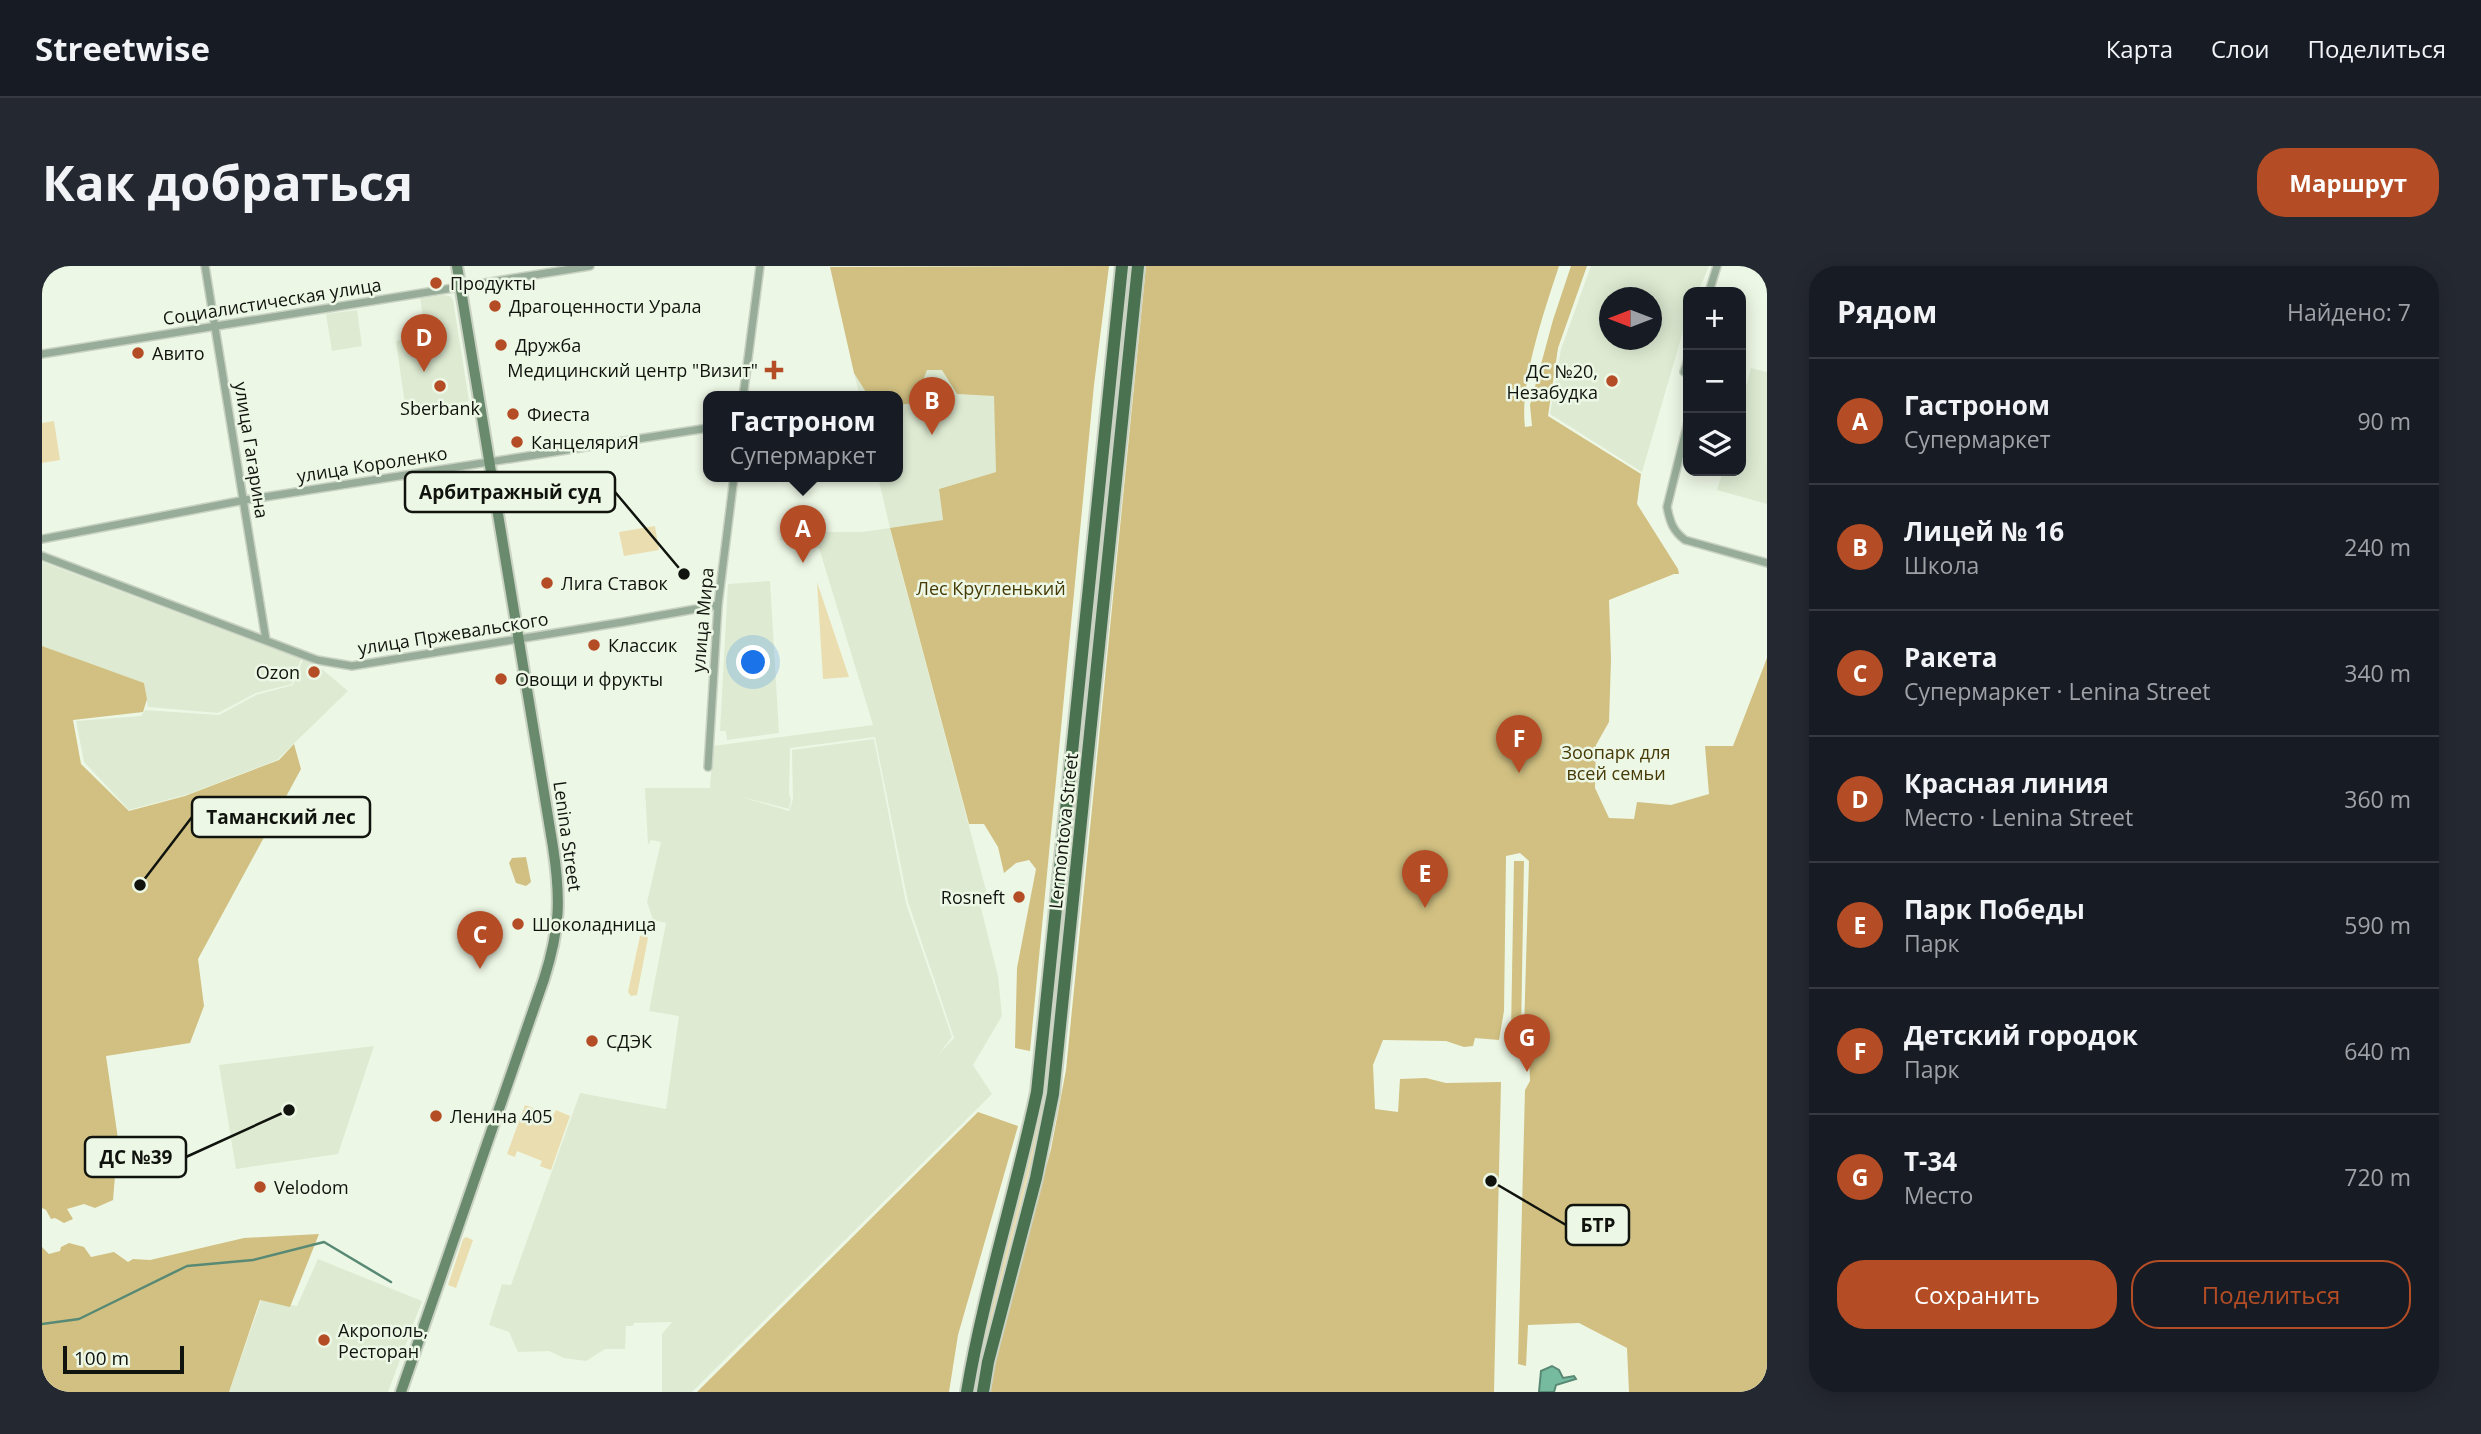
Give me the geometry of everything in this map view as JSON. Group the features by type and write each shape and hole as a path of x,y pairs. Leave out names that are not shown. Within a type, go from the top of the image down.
{"main road":[{"name":"Lenina Street","path":"401,1392 544,979 557,931 559,893 457,266"},
{"name":"Lermontova Street","path":"967,1392 987,1294 1019,1174 1037,1092 1122,266"},
{"name":"Lermontova Street","path":"984,1392 988,1362 1036,1178 1053,1094 1139,266"},
{"path":"1080,658 1098,658"},
{"path":"973,1359 988,1362"}],"street":[{"name":"улица Гагарина","path":"205,266 267,640"},
{"name":"Социалистическая улица","path":"42,354 590,266"},
{"path":"744,391 760,266"},
{"path":"1711,287 1717,266"},
{"name":"улица Короленко","path":"42,539 245,500 703,429"},
{"path":"1683,442 1667,507 1670,522 1677,534 1685,540 1767,563"},
{"name":"улица Мира","path":"708,766 718,605 733,482"},
{"name":"улица Пржевальского","path":"42,556 317,660 352,666 718,605"}],"shaded area":[{"path":"1128,266 1132,266 1091,655 1088,651"},
{"name":"ДС №20, Незабудка","path":"1591,266 1709,266 1700,287 1683,287 1683,331 1642,472 1550,414 1561,349"},
{"path":"450,296 453,300 469,401 406,412 396,341 426,335 420,298"},
{"path":"357,310 362,346 332,351 326,314"},
{"path":"912,349 1000,354 996,472 939,489 943,520 890,529 987,894 978,896 998,976 1002,1016 973,1065 992,1094 692,1392 662,1392 662,1334 672,1322 634,1323 633,1326 626,1326 625,1349 605,1349 586,1361 564,1358 549,1351 518,1352 509,1332 489,1325 502,1284 511,1285 580,1093 666,1109 679,1016 649,1011 666,923 653,920 647,902 661,842 651,840 648,845 645,788 710,788 713,746 873,725 819,548 780,540 781,532 862,532 890,528 879,482 903,482 903,391 858,391 854,373","holes":["875,737 908,902 954,1038 939,1054 952,1037 906,903 874,739 792,750 793,799 789,811 738,796 789,809 790,748"]},
{"path":"1751,368 1767,372 1767,504 1717,490 1721,476 1746,476 1746,386"},
{"path":"54,421 60,460 42,463 42,423"},
{"path":"655,526 659,550 624,556 619,532"},
{"path":"42,562 301,659 292,684 256,693 218,713 148,707 144,683 42,646"},
{"path":"770,581 779,733 727,740 726,731 720,731 728,584"},
{"path":"817,582 849,677 823,679"},
{"path":"303,659 316,664 348,691 277,760 189,794 129,810 84,762 76,721 141,716 145,710 219,715 256,695 293,685"},
{"path":"1088,662 1092,665 1046,1091 1043,1090"},
{"path":"645,934 648,938 637,995 631,996 628,992 640,936"},
{"path":"374,1046 338,1154 236,1169 219,1065"},
{"path":"1041,1103 1045,1104 1038,1136 982,1357 980,1355 987,1324"},
{"path":"525,1105 553,1115 556,1110 570,1116 551,1170 540,1166 542,1161 517,1151 515,1157 507,1154"},
{"path":"466,1237 473,1240 456,1288 448,1285 463,1239"},
{"path":"318,1259 422,1301 388,1392 229,1392 261,1300 297,1306"},
{"path":"1552,1366 1559,1370 1563,1378 1574,1376 1576,1379 1556,1385 1554,1392 1539,1392 1541,1371"}],"green space":[{"name":"Лес Кругленький","path":"1109,266 1094,385 1030,1051 1015,1048 1017,968 1036,869 1029,860 1016,863 1004,873 998,847 984,824 969,824 890,528 943,520 939,489 996,472 994,396 957,394 942,370 927,370 914,403 903,404 903,391 865,391 854,373 830,267"},
{"path":"1146,266 1559,266 1529,368 1524,409 1525,427 1532,426 1530,405 1571,266 1587,266 1558,348 1548,416 1641,474 1637,504 1679,574 1609,600 1609,722 1596,745 1595,788 1609,818 1634,819 1637,802 1671,805 1709,794 1705,746 1733,746 1767,658 1767,1392 1629,1392 1627,1348 1579,1323 1528,1325 1526,1366 1518,1364 1525,1090 1530,1081 1528,1033 1524,1030 1529,861 1520,853 1506,856 1504,1011 1499,1040 1475,1038 1473,1046 1464,1047 1446,1041 1383,1040 1373,1065 1375,1109 1398,1112 1400,1079 1426,1078 1446,1083 1501,1082 1494,1392 989,1392 994,1360 1051,1149 1066,1070"},
{"path":"42,646 144,683 147,699 143,712 73,720 81,764 129,811 185,796 279,760 294,744 301,769 198,959 204,1006 190,1043 106,1056 118,1139 113,1200 95,1208 84,1204 67,1209 73,1219 64,1223 55,1218 51,1219 42,1208"},
{"path":"526,857 531,882 526,886 516,883 509,863 512,858"},
{"path":"1514,861 1524,861 1521,1033 1511,1033"},
{"path":"978,1112 1018,1126 958,1335 949,1392 697,1392"},
{"path":"319,1234 290,1307 260,1300 229,1392 42,1392 42,1247 49,1254 60,1251 61,1247 69,1243 84,1247 91,1257 114,1252 128,1262 133,1259 150,1260 244,1238"}],"waterway":[{"path":"42,1324 79,1319 187,1266 253,1260 324,1242 391,1282"}],"place":[{"name":"Продукты","path":"436,283"},
{"name":"Драгоценности Урала","path":"495,306"},
{"name":"Дружба","path":"501,345"},
{"name":"Авито","path":"138,353"},
{"name":"Медицинский центр \"Визит\"","path":"774,370"},
{"name":"Красная линия","path":"424,372"},
{"name":"ДС №20, Незабудка","path":"1612,381"},
{"name":"Sberbank","path":"440,386"},
{"name":"Фиеста","path":"513,414"},
{"name":"Лицей № 16","path":"932,435"},
{"name":"КанцеляриЯ","path":"517,442"},
{"name":"Гастроном","path":"803,563"},
{"name":"Арбитражный суд","path":"684,574"},
{"name":"Лига Ставок","path":"547,583"},
{"name":"Классик","path":"594,645"},
{"name":"Ozon","path":"314,672"},
{"name":"Овощи и фрукты","path":"501,679"},
{"name":"Детский городок","path":"1519,773"},
{"name":"Таманский лес","path":"140,885"},
{"name":"Rosneft","path":"1019,897"},
{"name":"Парк Победы","path":"1425,908"},
{"name":"Шоколадница","path":"518,924"},
{"name":"Ракета","path":"480,969"},
{"name":"СДЭК","path":"592,1041"},
{"name":"Т-34","path":"1527,1072"},
{"name":"ДС №39","path":"289,1110"},
{"name":"Ленина 405","path":"436,1116"},
{"name":"БТР","path":"1491,1181"},
{"name":"Velodom","path":"260,1187"},
{"name":"Акрополь, Ресторан","path":"324,1340"}],"park label":[{"name":"Зоопарк для всей семьи","path":"1616,762"}]}
